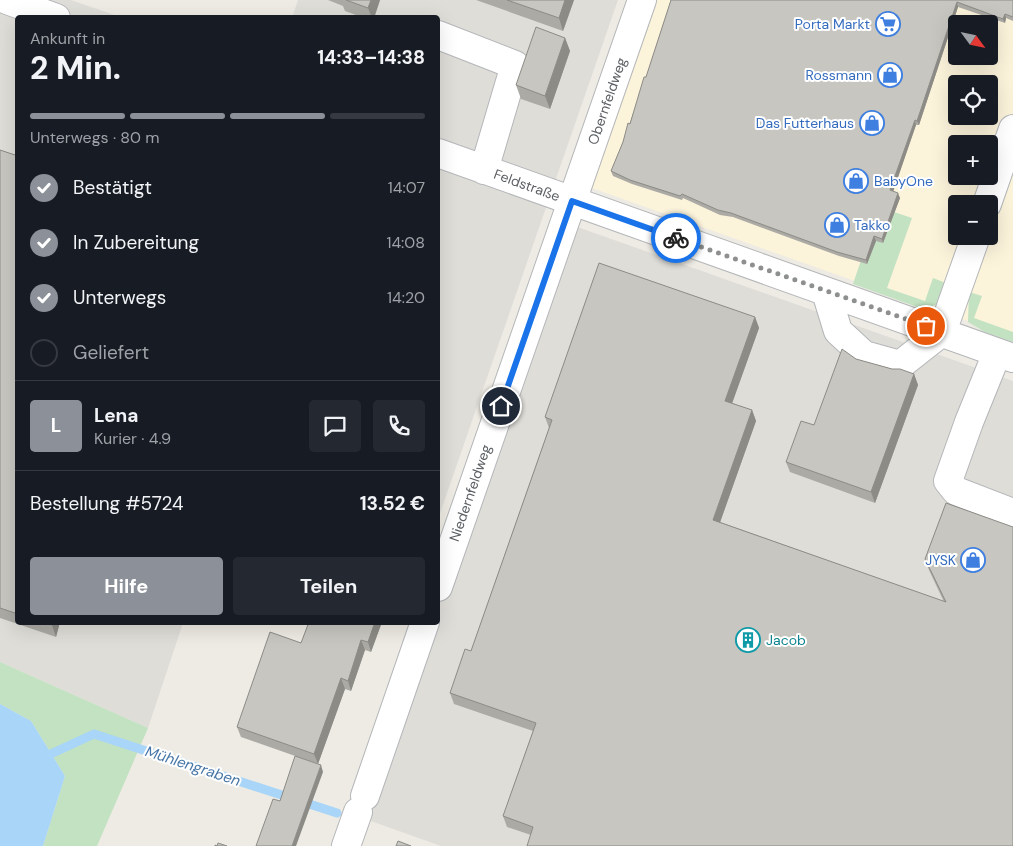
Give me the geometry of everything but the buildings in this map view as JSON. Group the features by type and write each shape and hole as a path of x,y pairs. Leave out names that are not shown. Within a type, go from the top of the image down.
{"street":[{"path":"7,0 48,15"},
{"name":"Obernfeldweg","path":"572,201 642,0"},
{"path":"440,36 515,65 484,170"},
{"path":"990,195 1013,129"},
{"name":"Feldstraße","path":"440,154 1005,355"},
{"name":"Niedernfeldweg","path":"440,573 572,201"},
{"path":"826,292 838,331 864,356 900,364 942,332 973,245"},
{"path":"1005,355 969,422 948,481 956,491 1013,513"},
{"path":"346,846 424,625"}],"shaded area":[{"path":"0,0 71,0 114,15 15,15 15,625 182,625 148,728 0,662"},
{"path":"298,0 618,0 440,513 440,15 293,15"},
{"path":"656,0 1013,0 1013,337 589,187"},
{"path":"566,223 1013,381 1013,846 441,846 368,820 365,796 437,625 440,625 440,583"}],"green space":[{"path":"879,207 912,218 887,288 925,301 933,278 951,285 938,304 923,309 853,284"},
{"path":"969,292 982,296 974,318 1013,332 1013,342 985,332 968,322"},
{"path":"0,662 148,728 97,846 43,846 65,776 31,721 0,704"}],"water":[{"path":"0,704 31,721 65,776 43,846 0,846"}],"waterway":[{"name":"Mühlengraben","path":"42,758 94,734 337,813"}],"way so far":[{"path":"676,238 926,326"}],"place":[{"name":"Porta Markt","path":"888,24"},
{"name":"Rossmann","path":"890,75"},
{"name":"Das Futterhaus","path":"872,123"},
{"name":"BabyOne","path":"856,181"},
{"name":"Takko","path":"837,225"},
{"name":"JYSK","path":"973,560"},
{"name":"Jacob","path":"748,640"}],"route":[{"path":"501,406 572,201 676,238"}]}
